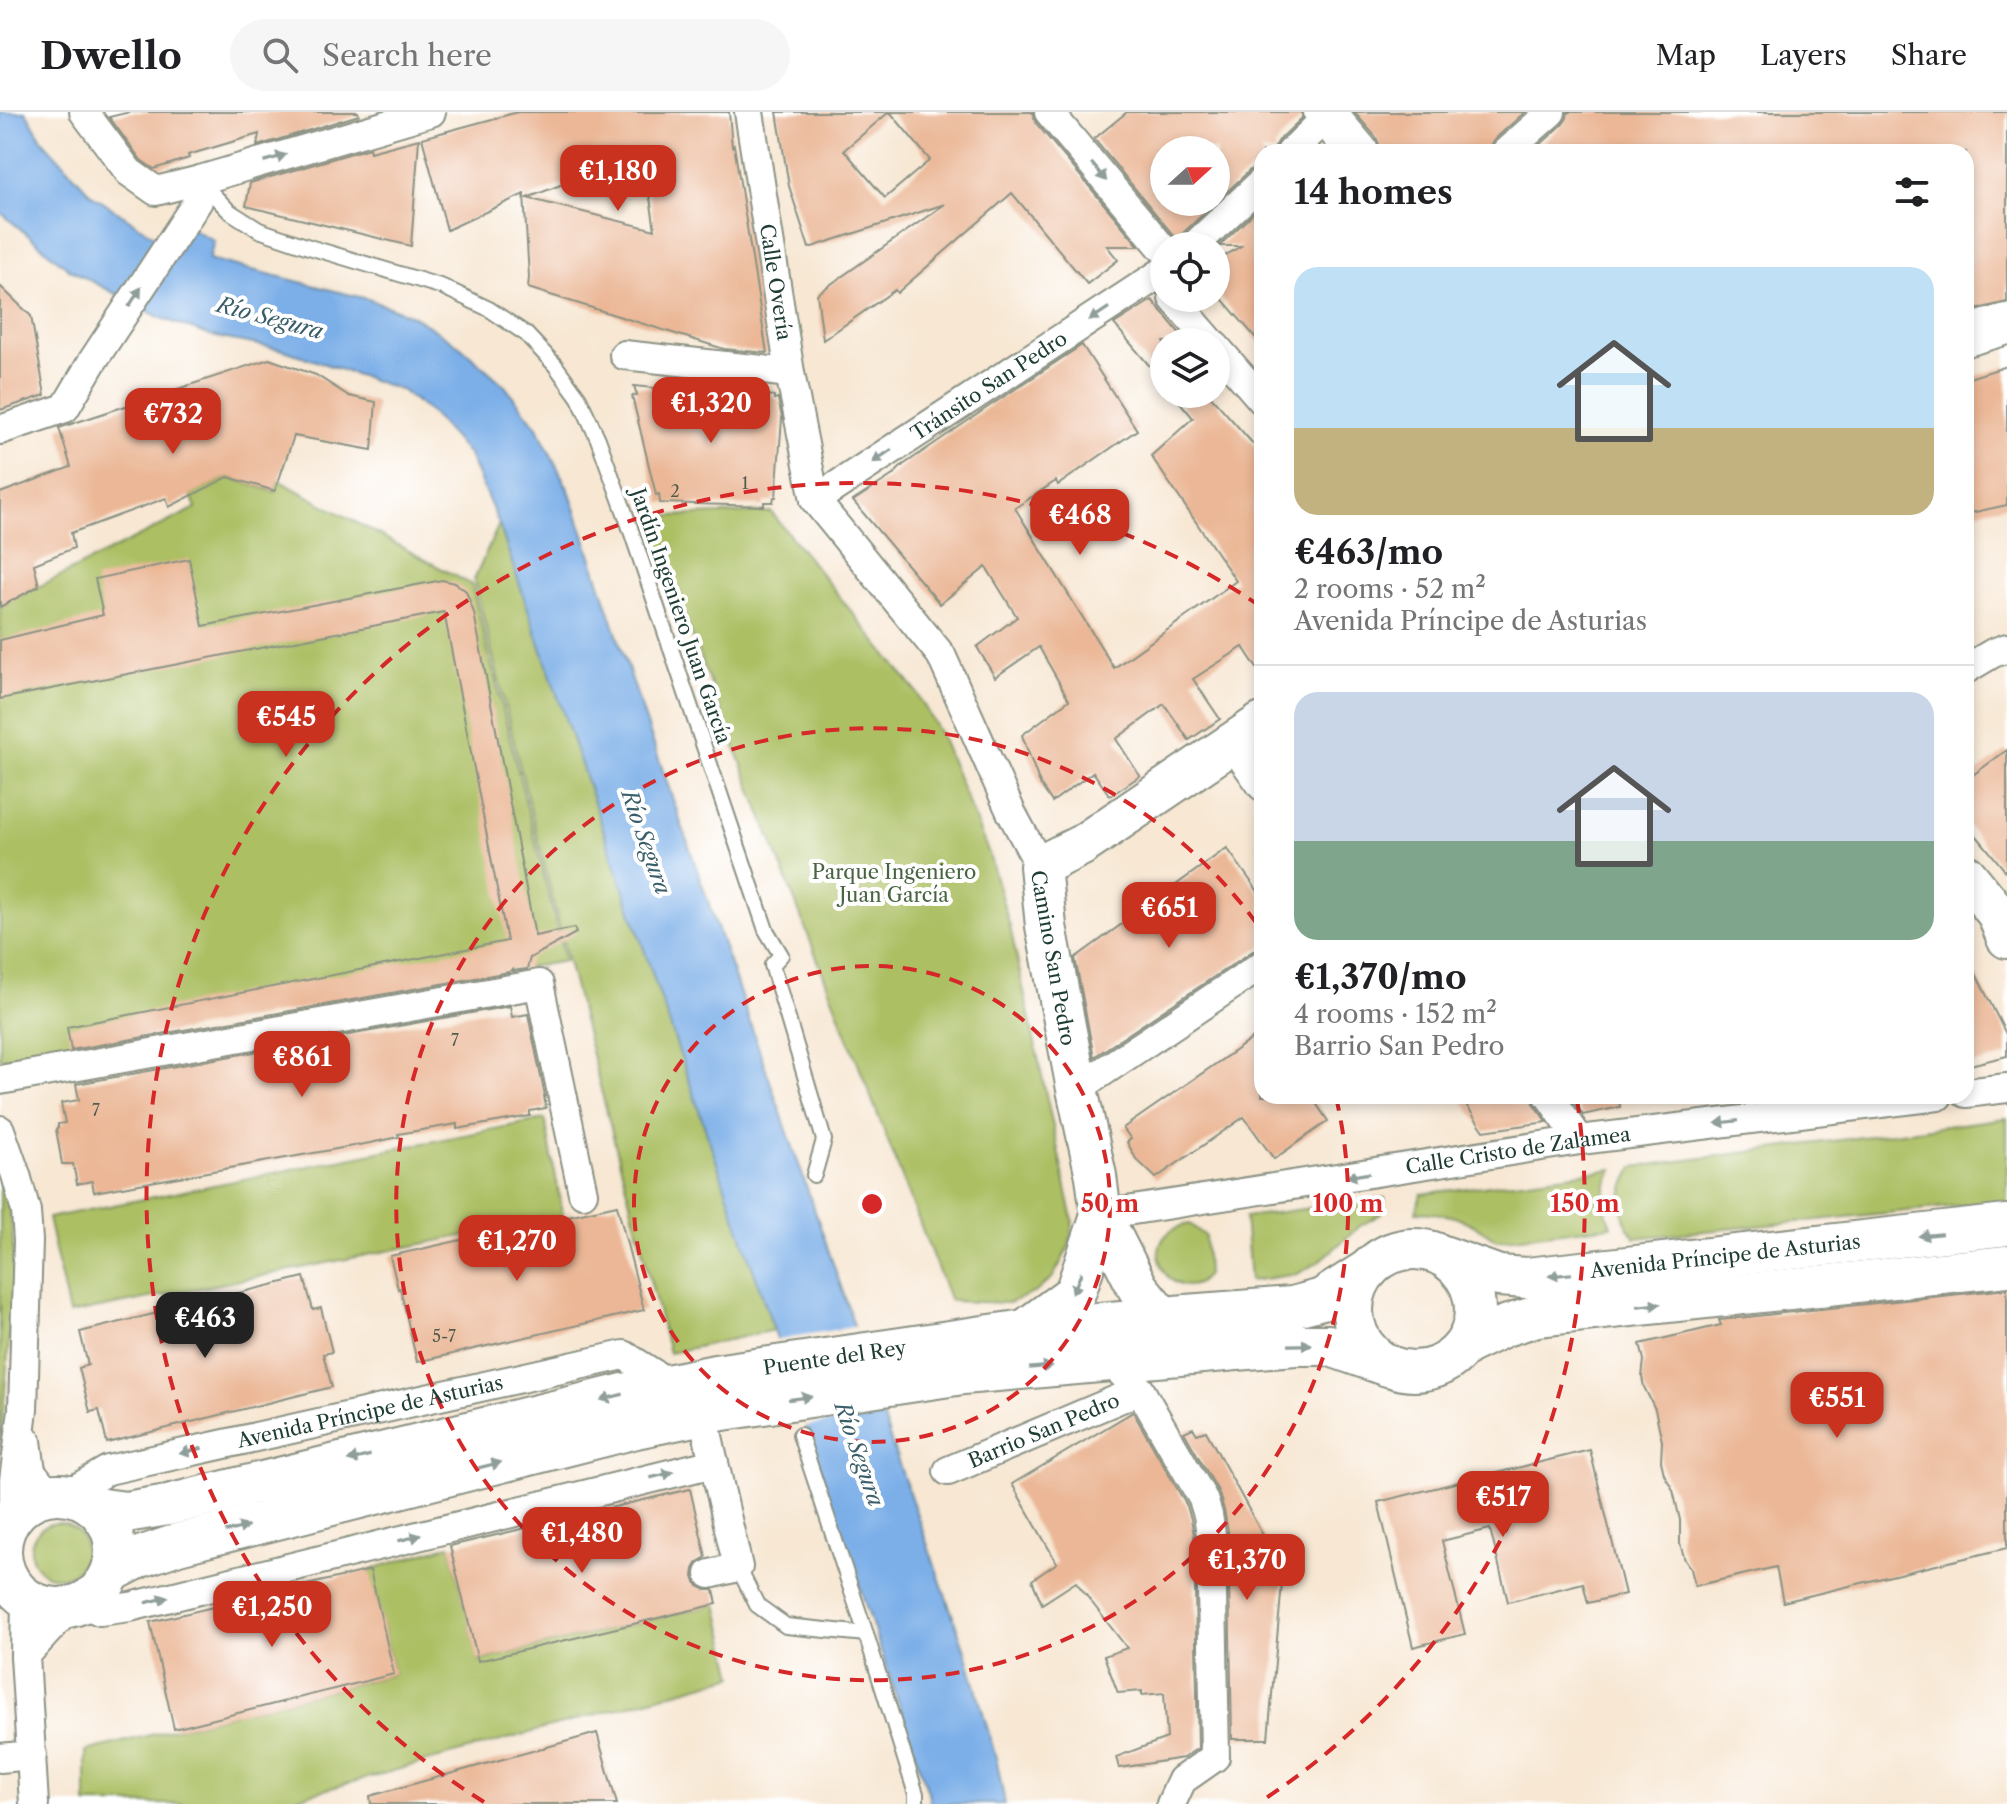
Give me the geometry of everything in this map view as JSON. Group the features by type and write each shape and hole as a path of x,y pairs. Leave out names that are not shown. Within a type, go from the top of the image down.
{"street":[{"path":"84,112 129,172 156,191 200,180 391,117 431,112"},
{"name":"Calle Overía","path":"749,112 790,373 815,500"},
{"path":"1049,112 1150,233"},
{"path":"1515,144 1551,112"},
{"path":"1298,144 1326,114 1351,144"},
{"path":"0,430 65,408 198,201 200,180"},
{"path":"1209,232 1254,190"},
{"name":"Tránsito San Pedro","path":"815,500 993,381 1150,292"},
{"path":"1187,312 1200,328"},
{"path":"1974,334 2007,324"},
{"path":"624,355 790,373"},
{"path":"1230,363 1254,391"},
{"name":"Camino San Pedro","path":"815,500 941,655 1011,812 1040,866 1046,926 1101,1215 1138,1288 1162,1317"},
{"path":"1974,664 2007,648"},
{"path":"1040,866 1082,845 1247,734 1254,758"},
{"path":"1974,885 1997,913 2007,938"},
{"path":"1077,1089 1254,970"},
{"path":"0,1080 539,984 583,1193"},
{"path":"1974,1092 2007,1088"},
{"path":"1555,1104 1580,1140"},
{"name":"Calle Cristo de Zalamea","path":"1101,1215 1798,1104"},
{"path":"0,1130 26,1211 28,1241 23,1410 1,1545 25,1656 34,1804"},
{"path":"959,1357 1025,1330 1075,1293 1101,1215"},
{"name":"Avenida Príncipe de Asturias","path":"1446,1257 1499,1276 1527,1278 2007,1225"},
{"path":"959,1357 1109,1361 1295,1345 1328,1345 1405,1371 1422,1371 1446,1363 1465,1345 1474,1327 1476,1307 1472,1288 1461,1271 1446,1257 1427,1250 1406,1249 1385,1256 1322,1299 1292,1307 1025,1330"},
{"name":"Avenida Príncipe de Asturias","path":"1465,1345 1505,1326 1537,1316 2007,1266"},
{"path":"1369,1269 1359,1283 1353,1314 1364,1344 1374,1357 1388,1366"},
{"name":"Puente del Rey","path":"714,1399 959,1357"},
{"name":"Barrio San Pedro","path":"1109,1361 1140,1390 1203,1499 1211,1534 1215,1757 1182,1780 1171,1804"},
{"name":"Avenida Príncipe de Asturias","path":"71,1499 126,1512 168,1505 670,1384 714,1399"},
{"name":"Barrio San Pedro","path":"948,1471 1140,1390"},
{"path":"111,1572 140,1557 178,1544 621,1432 714,1399 714,1463 738,1567 710,1574"},
{"path":"23,1410 31,1471 108,1521 114,1538 115,1556 104,1585 95,1595 76,1605 25,1656"},
{"path":"13,1591 42,1606 76,1605 100,1611 130,1607 714,1463"},
{"path":"6,1527 23,1505 35,1498 71,1499"},
{"path":"0,1758 32,1755"}],"lane":[{"name":"Jardín Ingeniero Juan García","path":"200,180 229,211 259,230 443,287 489,309 526,334 555,365 579,398 598,439 635,540 766,930 781,955 772,965 824,1140 814,1175"},
{"path":"800,1435 866,1634 916,1794 916,1804"},
{"path":"738,1567 757,1605 786,1626 866,1634"}],"green space":[{"path":"228,477 275,492 278,480 472,585 565,961 0,1059 0,606 196,508 191,495"},
{"name":"Parque Ingeniero Juan García","path":"771,512 915,690 940,734 989,854 1010,927 1073,1220 1070,1245 1053,1277 1036,1292 1009,1303 950,1301 646,517"},
{"path":"499,524 774,1330 669,1353 474,580"},
{"path":"2007,1118 2007,1201 1635,1238 1622,1211 1622,1194 1634,1167"},
{"path":"545,1119 563,1216 69,1314 48,1218"},
{"path":"1613,1169 1605,1197 1611,1226 1496,1240 1459,1218 1416,1212 1421,1194"},
{"path":"0,1175 10,1215 14,1256 0,1455"},
{"path":"1385,1198 1381,1214 1360,1226 1320,1261 1297,1274 1250,1281 1245,1217"},
{"path":"1190,1224 1205,1236 1207,1275 1197,1284 1185,1286 1174,1282 1166,1274 1160,1263 1159,1251 1163,1240 1173,1230"},
{"path":"58,1523 77,1531 85,1550 77,1569 58,1577 39,1569 31,1550 39,1531"},
{"path":"450,1545 479,1661 717,1604 734,1676 274,1804 86,1804 86,1751 394,1674 369,1570"}],"water":[{"name":"Río Segura","path":"0,112 26,112 43,141 92,195 174,249 193,229 214,241 209,259 371,300 415,317 461,347 504,385 537,427 570,493 847,1304 889,1436 967,1656 997,1762 1005,1804 930,1804 774,1330 499,524 469,455 432,414 401,390 284,350 211,336 159,317 69,269 0,212"}],"pier":[{"path":"858,1326 886,1414 802,1427 773,1340"}],"building":[{"path":"130,112 358,112 359,115 257,146 259,134 188,155 189,158 154,169 141,160 109,117"},
{"path":"518,112 729,112 732,147 734,145 767,353 724,349 528,288 524,194 447,230 422,138","holes":["643,153 655,230 527,198"]},
{"path":"777,112 889,112 844,150 885,198 930,160 890,112 1032,112 1036,123 1139,246 1107,246 1118,260 1087,284 1012,193 897,293 895,290 823,340 817,294 945,204 809,248 789,186"},
{"path":"1127,112 1302,112 1302,118 1277,144 1254,144 1254,168 1230,189 1230,136 1150,136 1150,207 1094,139"},
{"path":"1354,112 1525,112 1491,144 1379,144"},
{"path":"1568,112 2007,112 2007,302 1974,310 1974,144 1541,144 1567,118"},
{"path":"419,139 411,246 246,206 250,183 369,148 370,152"},
{"path":"1254,213 1254,336 1230,308 1230,253 1241,246 1230,246 1230,236"},
{"path":"1157,216 1201,216 1184,232 1171,232"},
{"path":"0,286 31,316 45,395 0,410"},
{"path":"1150,301 1150,312 1162,312 1175,328 1150,328 1150,366 1114,324"},
{"path":"1082,345 1137,430 1058,485 1056,481 1015,508 1114,668 1236,581 1151,456 1193,418 1185,408 1221,408 1254,445 1254,664 1243,647 1193,679 1220,719 1189,740 1164,704 1116,739 1140,776 1110,796 1093,772 1052,802 1040,784 1022,735 1069,700 1039,647 995,677 977,647 1017,617 986,567 940,604 853,501"},
{"path":"269,359 316,375 349,396 376,402 372,450 294,436 275,491 228,477 169,507 166,498 71,533 74,548 34,564 39,586 0,607 0,493 71,467 59,428"},
{"path":"2007,366 2007,505 1974,512 1974,376"},
{"path":"634,386 774,396 778,399 782,418 776,497 773,502 764,502 764,506 660,503 632,396 637,395"},
{"path":"189,559 203,626 442,580 455,583 466,591 474,613 535,936 574,928 576,933 530,958 527,969 513,969 71,1050 67,1027 507,941 444,612 0,699 0,640 103,615 95,579"},
{"path":"2007,750 2007,873 1974,833 1974,774"},
{"path":"1227,848 1254,886 1254,951 1094,1057 1075,958"},
{"path":"1974,970 2007,1036 2007,1056 1974,1064"},
{"path":"510,1006 512,1017 528,1014 545,1096 546,1108 530,1111 530,1116 457,1129 457,1124 398,1134 399,1137 370,1143 94,1192 92,1181 77,1184 73,1164 62,1164 56,1129 58,1124 65,1123 61,1103 79,1100 76,1084"},
{"path":"1254,1038 1254,1104 1316,1104 1328,1121 1274,1159 1244,1117 1156,1178 1136,1159 1127,1142 1131,1139 1123,1128"},
{"path":"1465,1104 1534,1104 1547,1122 1484,1131"},
{"path":"1575,1104 1620,1104 1620,1107 1583,1115"},
{"path":"617,1205 644,1310 417,1362 390,1256"},
{"path":"304,1277 313,1310 321,1308 332,1352 323,1354 332,1387 107,1443 99,1410 90,1412 79,1368 88,1365 80,1332"},
{"path":"2007,1289 2007,1548 1783,1602 1776,1567 1695,1586 1680,1544 1680,1520 1673,1490 1661,1461 1662,1441 1655,1409 1644,1387 1644,1360 1640,1344 1721,1325 1719,1320"},
{"path":"1133,1412 1187,1506 1191,1519 1194,1535 1198,1748 1183,1758 1119,1768 1116,1757 1167,1738 1164,1693 1118,1693 1104,1656 1127,1648 1076,1582 1042,1604 1032,1580 1057,1563 1012,1484"},
{"path":"1193,1428 1197,1434 1206,1431 1283,1572 1268,1739 1232,1739 1228,1531 1218,1491 1184,1432"},
{"path":"1590,1450 1625,1594 1588,1603 1583,1583 1508,1602 1490,1529 1442,1541 1465,1634 1413,1647 1378,1502"},
{"path":"690,1489 706,1557 698,1562 693,1577 698,1586 714,1590 717,1604 478,1661 450,1546"},
{"path":"370,1570 394,1674 174,1729 150,1622"},
{"path":"597,1733 617,1804 371,1804 370,1796"}]}
